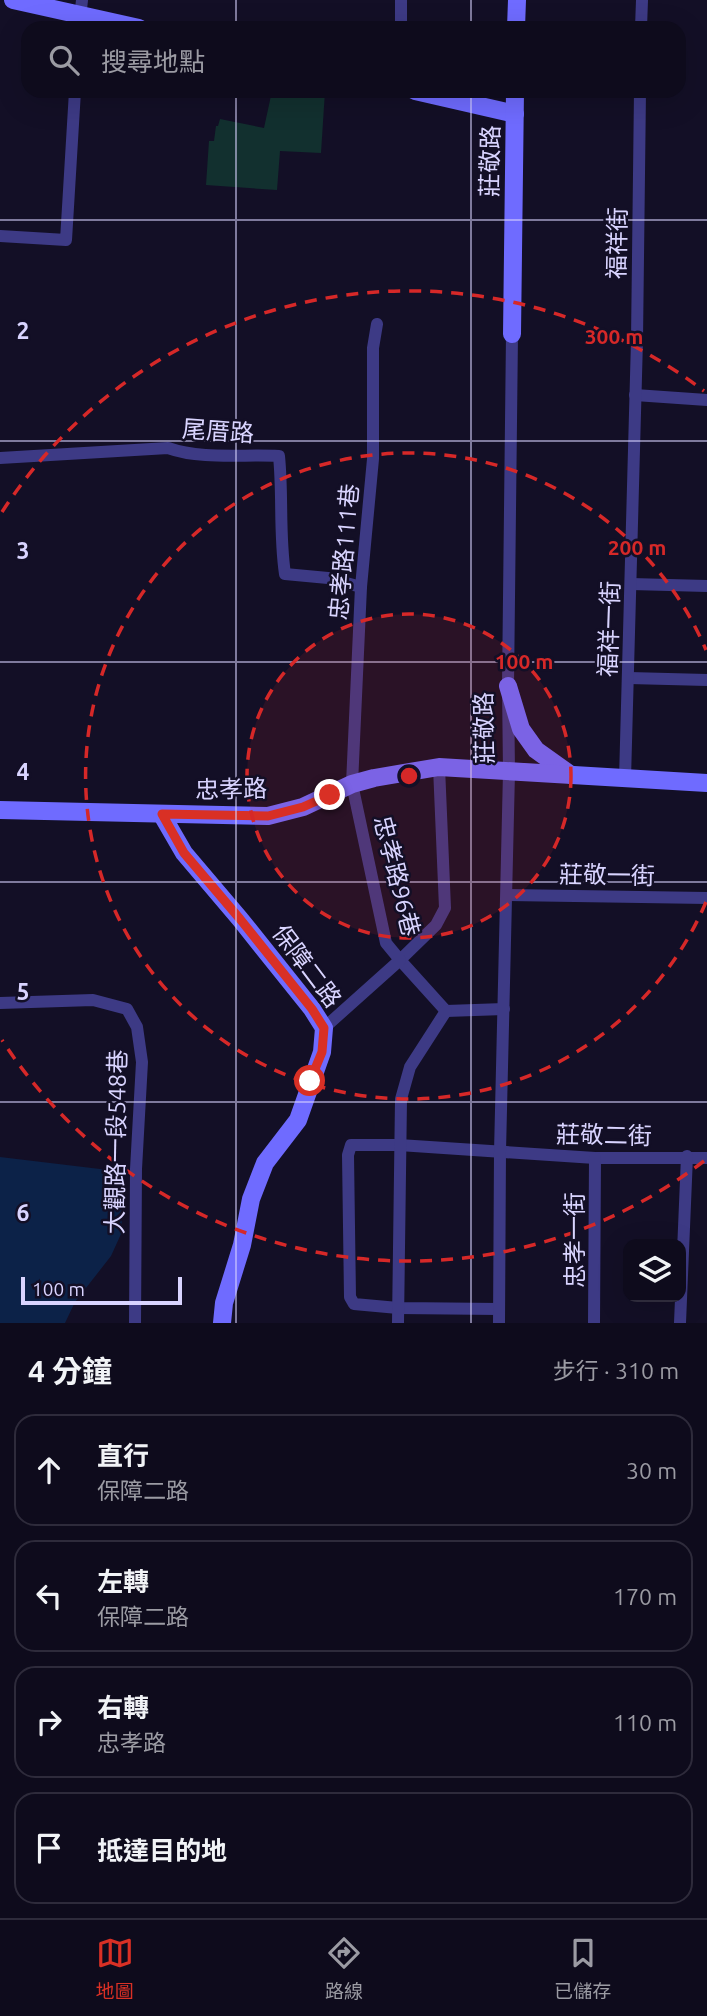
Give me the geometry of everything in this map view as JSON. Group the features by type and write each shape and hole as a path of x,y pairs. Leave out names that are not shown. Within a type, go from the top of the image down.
{"street":[{"path":"13,0 110,21"},
{"path":"401,0 401,21"},
{"path":"516,21 517,0"},
{"path":"641,21 642,0"},
{"path":"0,236 66,240 75,98"},
{"path":"445,98 515,114"},
{"name":"莊敬路","path":"499,1323 500,1152 509,772 515,98"},
{"name":"福祥街","path":"635,395 640,98"},
{"name":"忠孝路111巷","path":"352,783 361,587 373,459 373,348 377,324"},
{"path":"635,395 707,400"},
{"name":"福祥一街","path":"625,779 635,395"},
{"name":"尾厝路","path":"0,458 168,448 182,453 279,456 280,540 285,574 328,579 361,587"},
{"path":"631,584 707,586"},
{"path":"629,678 707,680"},
{"path":"508,686 521,729 536,750 571,775"},
{"path":"439,767 445,908 436,925 400,960 446,1011 504,1009"},
{"name":"忠孝路","path":"0,810 268,816 303,807 352,783 439,767 707,783"},
{"name":"忠孝路96巷","path":"324,1028 400,960 386,943 352,783"},
{"name":"保障二路","path":"162,814 184,853 240,919 324,1028 322,1052 298,1120 265,1163 251,1199 242,1245 224,1303 222,1323"},
{"name":"莊敬一街","path":"507,895 707,898"},
{"name":"大觀路一段548巷","path":"0,1003 93,1000 127,1009 137,1027 142,1062 136,1169 135,1323"},
{"path":"398,1323 401,1099 410,1068 446,1011"},
{"name":"莊敬二街","path":"398,1308 358,1306 350,1297 348,1155 351,1145 399,1145 595,1158 707,1158"},
{"path":"680,1323 687,1156"},
{"name":"忠孝一街","path":"594,1323 595,1158"},
{"path":"398,1308 499,1309"}],"green space":[{"path":"270,98 325,98 321,153 280,151 277,190 206,185 209,141 214,141 220,119 264,128"}],"water":[{"path":"0,1157 125,1172 121,1234 111,1256 75,1302 65,1323 0,1323"}],"route":[{"path":"310,1081 322,1052 324,1028 312,1009 184,853 162,814 268,816 303,807 330,795"}]}
